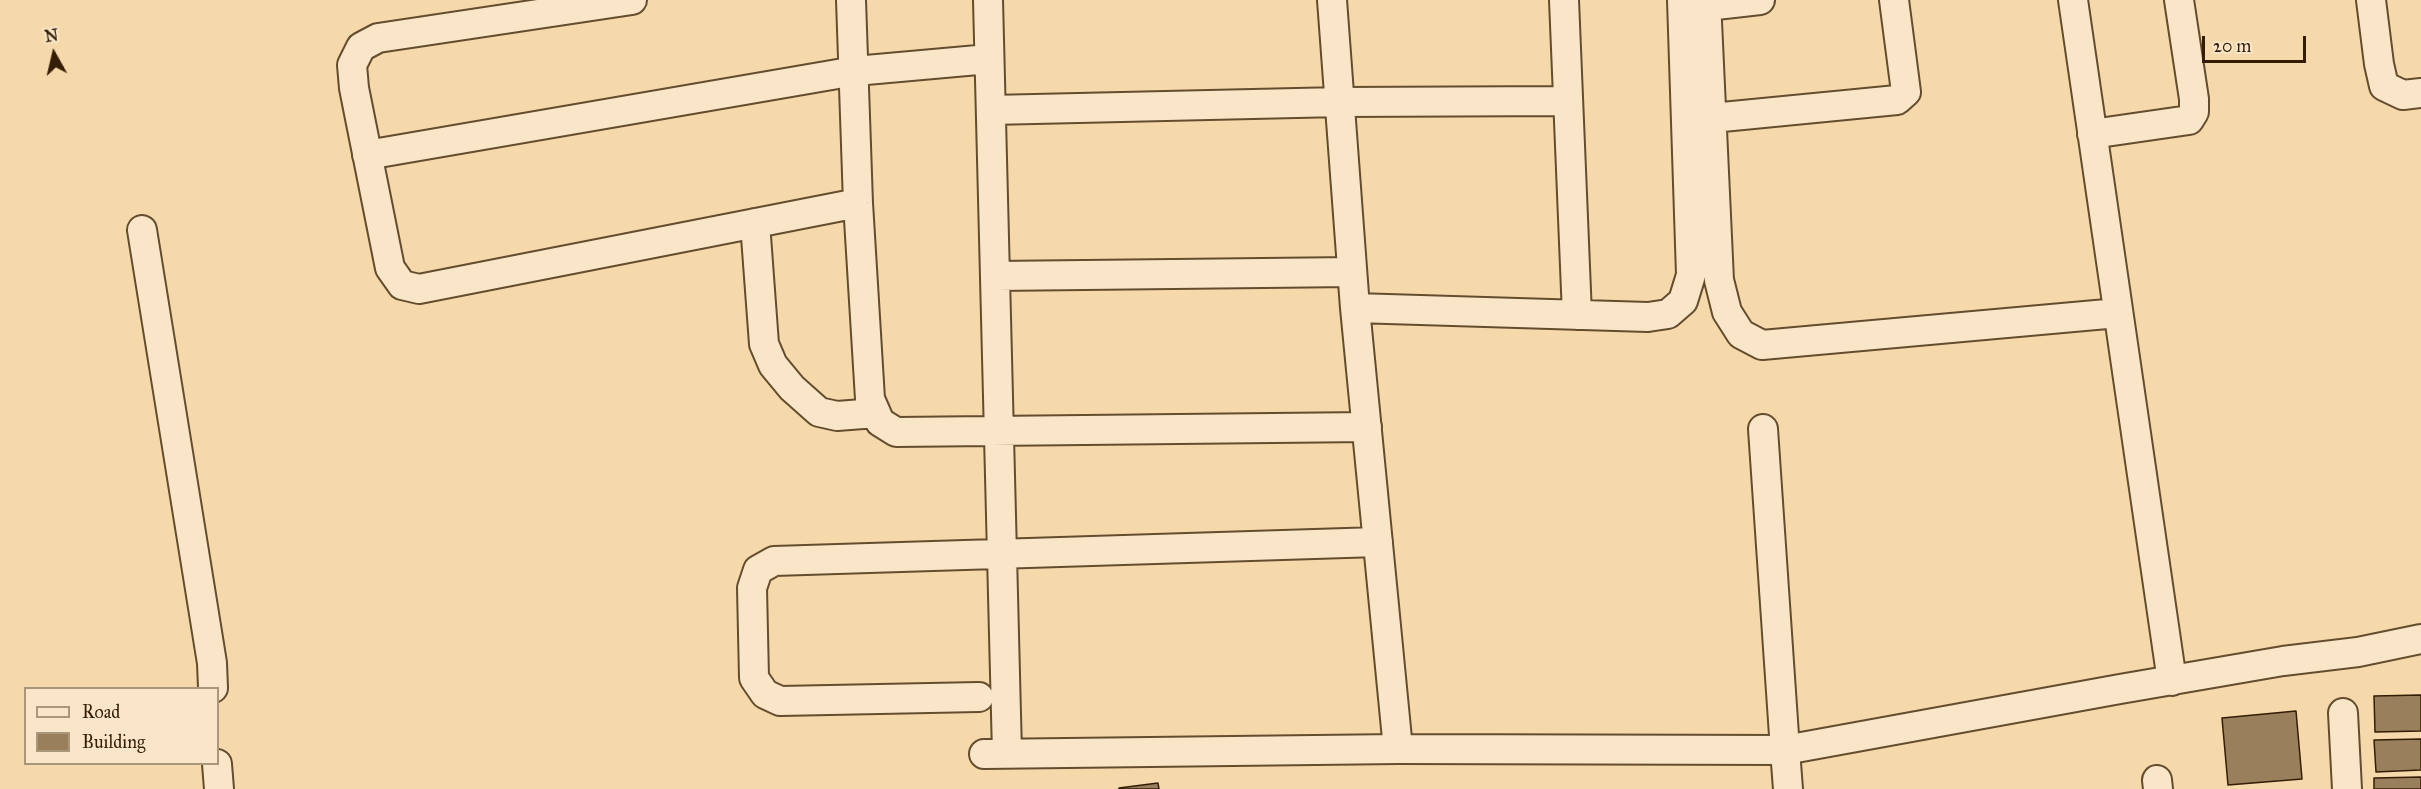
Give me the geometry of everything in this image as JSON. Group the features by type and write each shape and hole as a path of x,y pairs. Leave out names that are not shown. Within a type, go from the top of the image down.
{"street":[{"path":"632,0 378,38 361,47 352,65 354,88 390,268 402,285 419,289 858,203"},
{"path":"851,0 858,203 870,399 880,422 896,432 1367,427"},
{"path":"988,0 999,430 1000,553 995,753 1398,749 1785,750 2283,661 2358,652 2421,639"},
{"path":"1332,0 1355,308 1398,749"},
{"path":"1564,0 1577,315"},
{"path":"1698,2 1760,0"},
{"path":"1712,118 1897,100 1906,92 1894,0"},
{"path":"2073,0 2172,681"},
{"path":"2092,134 2189,120 2194,112 2194,99 2179,0"},
{"path":"2371,0 2384,86 2403,95 2421,93"},
{"path":"1698,2 1712,118 1719,280 1727,312 1741,334 1762,345 2118,313"},
{"path":"1355,308 1648,317 1668,314 1683,301 1691,274 1698,2"},
{"path":"367,155 855,71 989,59"},
{"path":"991,110 1340,102 1568,101"},
{"path":"755,223 764,344 773,365 792,388 819,412 837,416 876,413"},
{"path":"142,230 212,663 213,687"},
{"path":"995,276 1352,272"},
{"path":"1763,429 1788,789"},
{"path":"979,697 780,701 765,694 754,678 752,588 758,570 774,561 1378,542"},
{"path":"2343,713 2347,789"},
{"path":"217,765 219,789"}],"building":[{"path":"2421,695 2421,731 2375,732 2374,696"},
{"path":"2296,711 2302,779 2228,785 2222,718"},
{"path":"2421,739 2421,770 2376,772 2374,740"},
{"path":"2421,777 2421,789 2374,789 2374,778"},
{"path":"1158,783 1159,789 1119,789 1119,788"}]}
